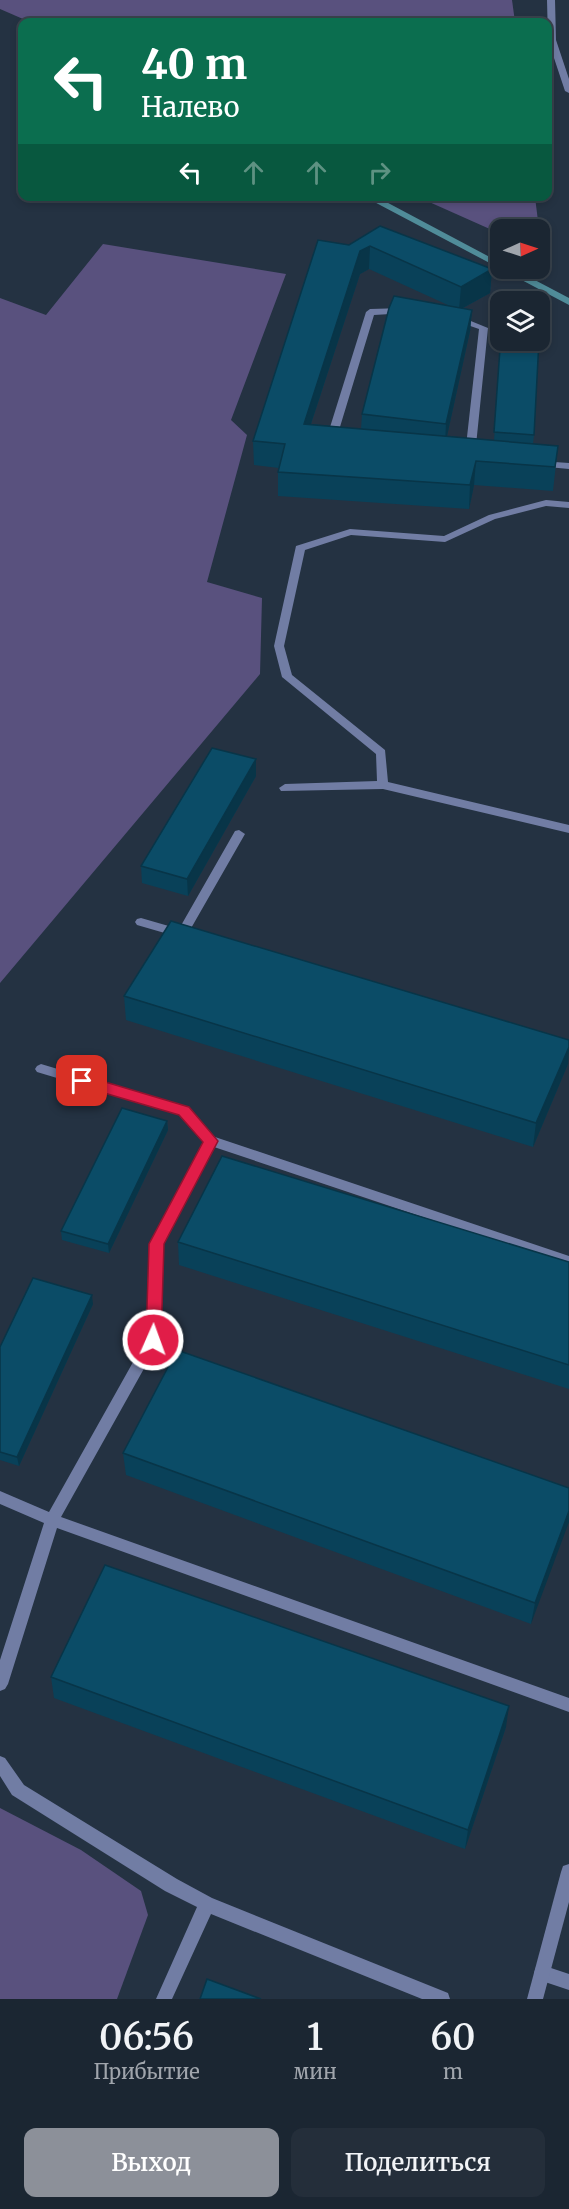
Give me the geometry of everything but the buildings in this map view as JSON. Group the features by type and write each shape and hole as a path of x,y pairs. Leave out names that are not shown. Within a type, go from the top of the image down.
{"street":[{"path":"551,0 551,18"},
{"path":"552,40 569,91"},
{"path":"342,443 331,442 370,312 414,311"},
{"path":"445,315 484,328 470,457"},
{"path":"459,455 482,458"},
{"path":"528,463 569,466"},
{"path":"383,785 381,753 287,676 279,646 300,548 350,532 445,539 492,517 546,503 569,505"},
{"path":"285,788 383,785 569,829"},
{"path":"141,922 188,936 239,834"},
{"path":"41,1069 184,1111 211,1141 569,1262"},
{"path":"0,1684 52,1520 153,1340 156,1244 211,1141"},
{"path":"0,1497 52,1520 569,1705"},
{"path":"0,1763 18,1790 171,1885 207,1904 442,1999"},
{"path":"535,1999 569,1872"},
{"path":"164,1999 207,1904"},
{"path":"542,1973 569,1982"}],"shaded area":[{"path":"0,0 512,0 514,18 21,18 0,9"},
{"path":"427,201 536,201 538,219 490,219 490,229"},
{"path":"103,244 286,274 231,420 247,435 207,582 262,598 260,674 0,983 0,298 46,315"},
{"path":"0,1808 81,1850 141,1891 148,1915 117,1999 0,1999"}],"waterway":[{"path":"376,201 490,261"},
{"path":"525,279 569,302"}],"route":[{"path":"82,1081 184,1111 211,1141 156,1244 153,1340"}]}
